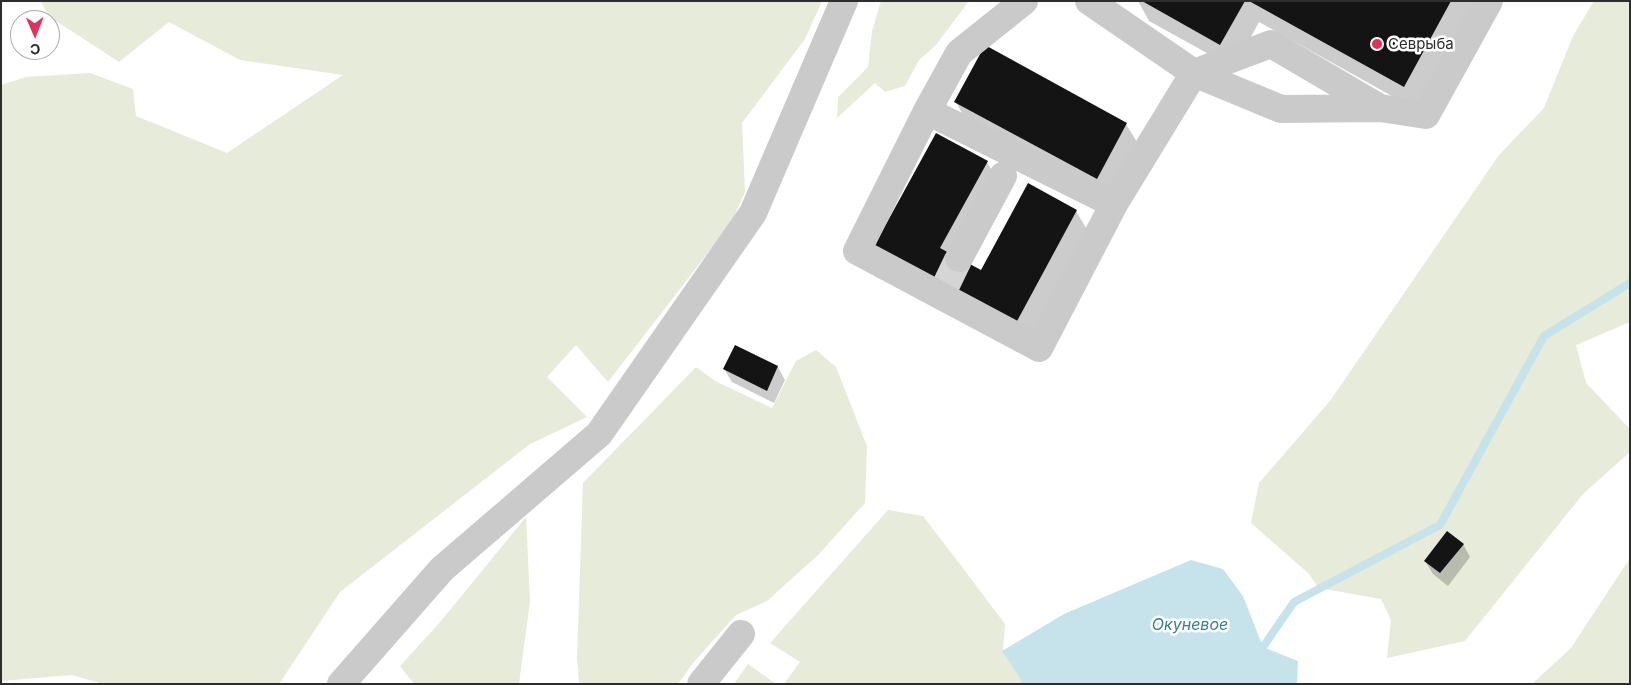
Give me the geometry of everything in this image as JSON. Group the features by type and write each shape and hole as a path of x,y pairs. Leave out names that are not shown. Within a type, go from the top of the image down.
{"lane":[{"path":"341,684 442,569 599,434 753,212 844,1"},
{"path":"1024,1 958,53 857,251 944,291 1040,348 1114,204 1194,73 1271,44 1380,108"},
{"path":"1106,6 1194,73 1280,109 1380,108 1426,115 1489,1"},
{"path":"927,111 1114,204"},
{"path":"958,258 1003,176"},
{"path":"701,684 741,634"}],"green space":[{"path":"40,1 822,1 805,39 742,123 745,192 731,223 608,382 576,345 547,377 587,417 530,444 340,592 279,684 103,684 72,675 1,681 1,85 26,77 90,73 133,89 136,116 227,153 343,75 240,60 169,22 119,62 60,24 60,10 46,10"},
{"path":"881,1 969,1 936,45 919,60 905,86 885,92 875,83 837,118 838,97 868,67 872,31"},
{"path":"1594,1 1630,1 1630,322 1576,345 1586,383 1630,429 1630,452 1583,494 1465,641 1387,658 1391,620 1381,599 1319,588 1308,573 1251,523 1259,483 1330,401 1499,155 1544,108 1573,36"},
{"path":"816,350 836,367 867,446 865,503 818,555 767,601 736,615 693,663 678,684 579,684 577,657 583,483 696,367 715,381 772,408 796,361"},
{"path":"888,510 923,516 959,563 1005,624 1003,651 1020,678 1021,684 784,684 800,662 770,643"},
{"path":"526,517 530,601 519,684 414,684 400,666 441,621"},
{"path":"1630,558 1630,684 1532,684 1571,648"},
{"path":"748,664 776,684 734,684"}],"water":[{"name":"Окуневое","path":"1191,560 1223,569 1243,596 1263,647 1298,661 1297,684 1021,684 1020,678 1002,651 1064,614"}],"building":[{"path":"1142,1 1245,1 1220,45"},
{"name":"Севрыба","path":"1249,1 1451,1 1404,87"},
{"path":"985,45 1127,123 1097,179 954,102"},
{"path":"936,133 988,161 940,248 981,270 1028,183 1077,210 1016,323 874,246"},
{"path":"735,345 778,366 767,391 723,369"},
{"path":"1447,531 1464,544 1440,573 1424,561"}],"waterway":[{"path":"1263,647 1294,602 1440,525 1544,336 1630,283"}],"tunnel":[{"path":"946,285 959,258"}],"place":[{"name":"Севрыба","path":"1377,44"}]}
